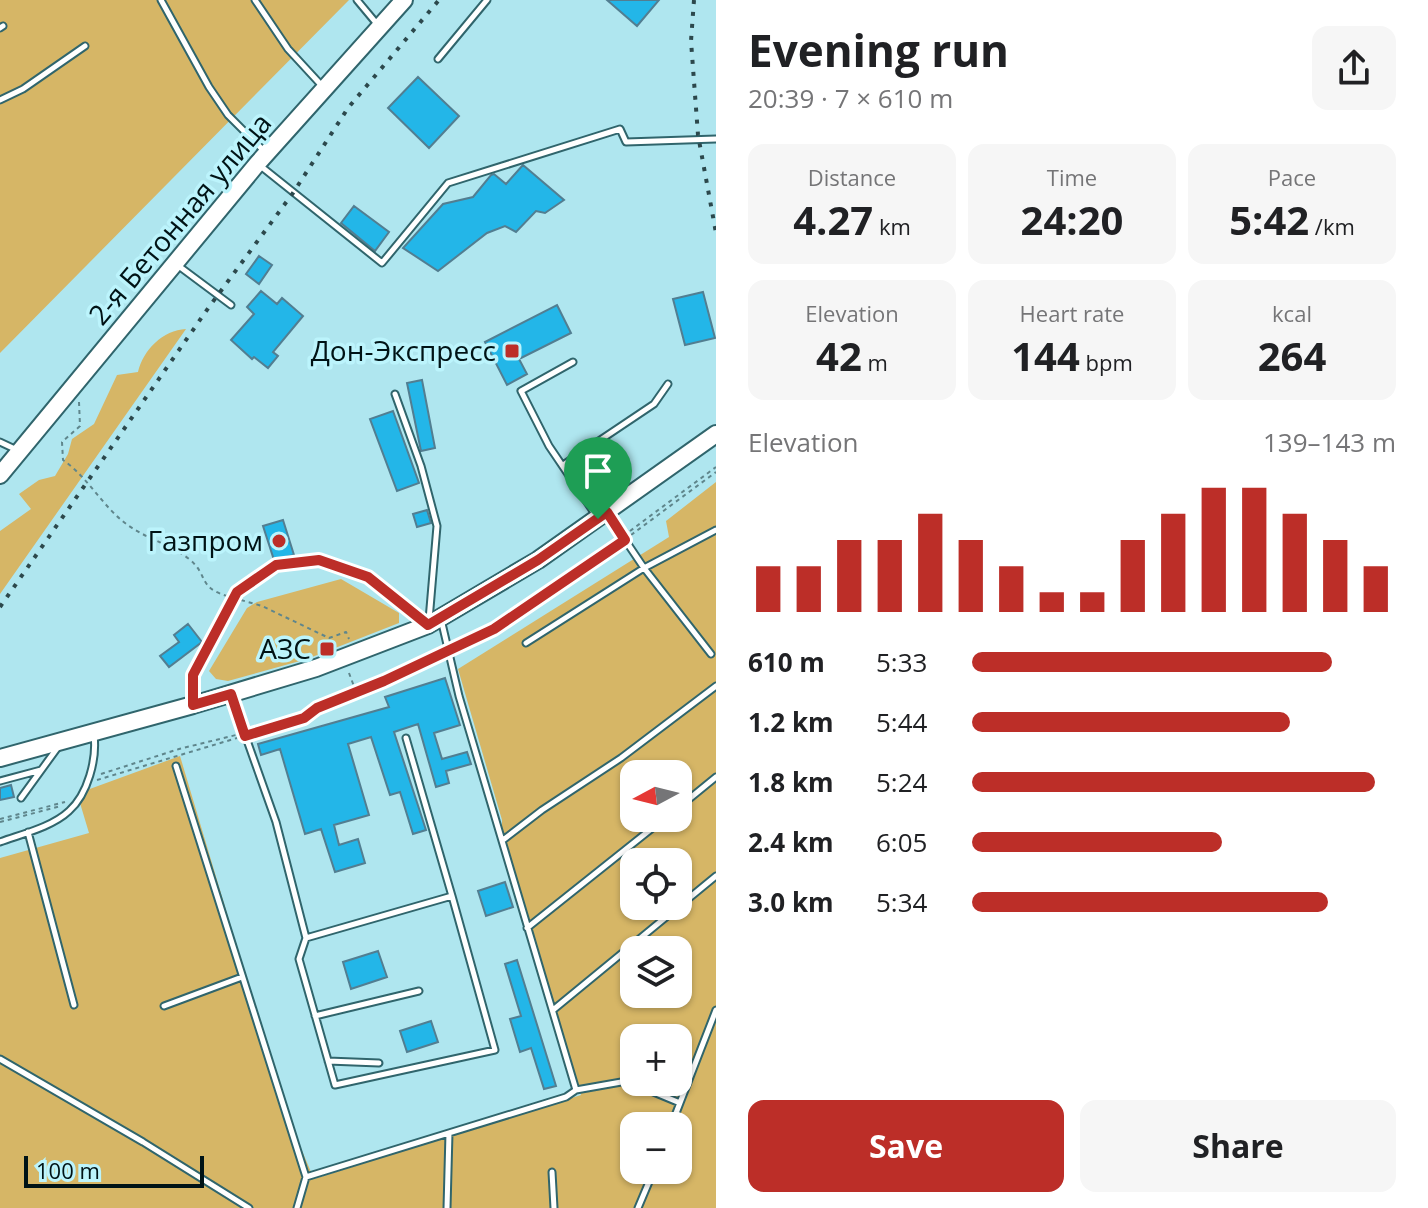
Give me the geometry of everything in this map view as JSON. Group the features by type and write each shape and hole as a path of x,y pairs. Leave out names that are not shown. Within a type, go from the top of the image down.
{"main road":[{"name":"2-я Бетонная улица","path":"0,475 262,158 404,0"},
{"path":"0,758 231,694 354,654 434,622 538,560 716,434"}],"lane":[{"path":"161,0 209,87 262,158 382,263 448,183 620,129 626,142 716,139"},
{"path":"255,0 288,49 324,88"},
{"path":"357,0 379,27"},
{"path":"438,59 487,0"},
{"path":"0,100 23,89 85,46"},
{"path":"175,264 231,305"},
{"path":"573,362 521,391 549,446 711,654"},
{"path":"563,465 654,404 668,384"},
{"path":"395,394 421,466 437,526 434,622 448,651 576,1090"},
{"path":"0,442 21,452"},
{"path":"526,643 644,568 716,530"},
{"path":"193,705 193,675 237,592 276,565 319,560 368,577 434,622"},
{"path":"503,840 621,758 716,686"},
{"path":"231,694 276,822 306,938 299,959 335,1085 495,1050 406,738"},
{"path":"0,842 70,811 90,778 96,751 94,732"},
{"path":"21,798 62,740"},
{"path":"176,766 306,1177 297,1208"},
{"path":"0,781 44,769"},
{"path":"692,797 716,777"},
{"path":"28,832 74,1005"},
{"path":"527,928 647,832"},
{"path":"552,1010 716,876"},
{"path":"306,938 452,896"},
{"path":"164,1006 242,977"},
{"path":"315,1016 419,991"},
{"path":"676,1112 716,1010"},
{"path":"0,1059 249,1208"},
{"path":"328,1061 379,1063"},
{"path":"306,1177 566,1097 576,1090 627,1081 680,1103"},
{"path":"447,1208 449,1133"},
{"path":"552,1172 554,1208"},
{"path":"638,1208 648,1184"}],"path":[{"path":"81,404 80,426 62,442 63,460 78,470 128,525 191,560 212,592 262,606 329,638 346,632 358,668 348,671 355,689"},
{"path":"0,820 68,804 91,782 304,718 317,708 384,681 494,629 625,540 716,472"},
{"path":"0,820 66,802"}],"shaded area":[{"path":"0,0 349,0 0,353"},
{"path":"186,329 0,594 0,531 31,509 19,494 39,480 55,476 68,454 72,439 94,424 117,375 138,372 144,356 155,343 170,333"},
{"path":"716,482 716,1208 0,1208 0,858 89,833 80,803 87,790 180,756 288,1118 314,1179 581,1095 502,835 502,820 458,669 669,537 666,521"},
{"path":"341,579 399,613 399,623 307,659 228,681 216,679 209,671 247,608 257,602"}],"building":[{"path":"607,0 659,0 637,26"},
{"path":"418,77 459,116 429,148 388,108"},
{"path":"523,165 564,200 545,213 536,211 516,232 505,226 487,233 438,271 403,248 443,204 473,197 494,174 506,184"},
{"path":"354,206 389,232 375,251 341,223"},
{"path":"259,256 272,265 259,284 246,274"},
{"path":"261,291 277,304 282,298 303,316 273,352 278,356 268,368 254,357 252,359 231,340 254,314 247,307"},
{"path":"703,292 715,338 685,345 673,299"},
{"name":"Дон-Экспресс","path":"557,305 571,333 519,359 527,374 507,385 485,342"},
{"path":"422,380 435,448 421,451 407,383"},
{"path":"393,411 419,483 397,491 370,419"},
{"path":"427,510 431,523 417,527 413,514"},
{"name":"Газпром","path":"283,520 294,555 274,560 263,526"},
{"path":"188,624 202,642 169,667 160,656 179,642 174,635"},
{"path":"445,678 460,725 434,733 442,759 467,752 471,764 446,771 449,783 436,787 418,724 394,732 426,830 413,834 400,792 390,795 371,737 348,744 369,815 334,825 339,845 358,839 365,863 335,872 321,829 305,834 280,749 261,755 258,744 389,707 385,697"},
{"path":"11,785 14,797 0,800 0,788"},
{"path":"505,882 513,907 486,916 478,891"},
{"path":"378,951 387,977 351,989 343,962"},
{"path":"517,960 556,1086 544,1089 531,1048 520,1052 510,1019 521,1016 505,964"},
{"path":"431,1021 438,1042 407,1052 400,1031"}],"railway":[{"path":"0,607 209,307 293,193 348,108 439,0"},
{"path":"694,0 691,41 698,135 716,233"}],"place":[{"name":"Дон-Экспресс","path":"512,351"},
{"name":"Газпром","path":"279,541"},
{"name":"АЗС","path":"327,649"}],"route":[{"path":"607,512 625,540 494,629 384,681 317,708 304,718 245,736 231,694 193,705 193,675 237,592 276,565 319,560 368,577 428,625 538,560 598,519 607,512"}]}
